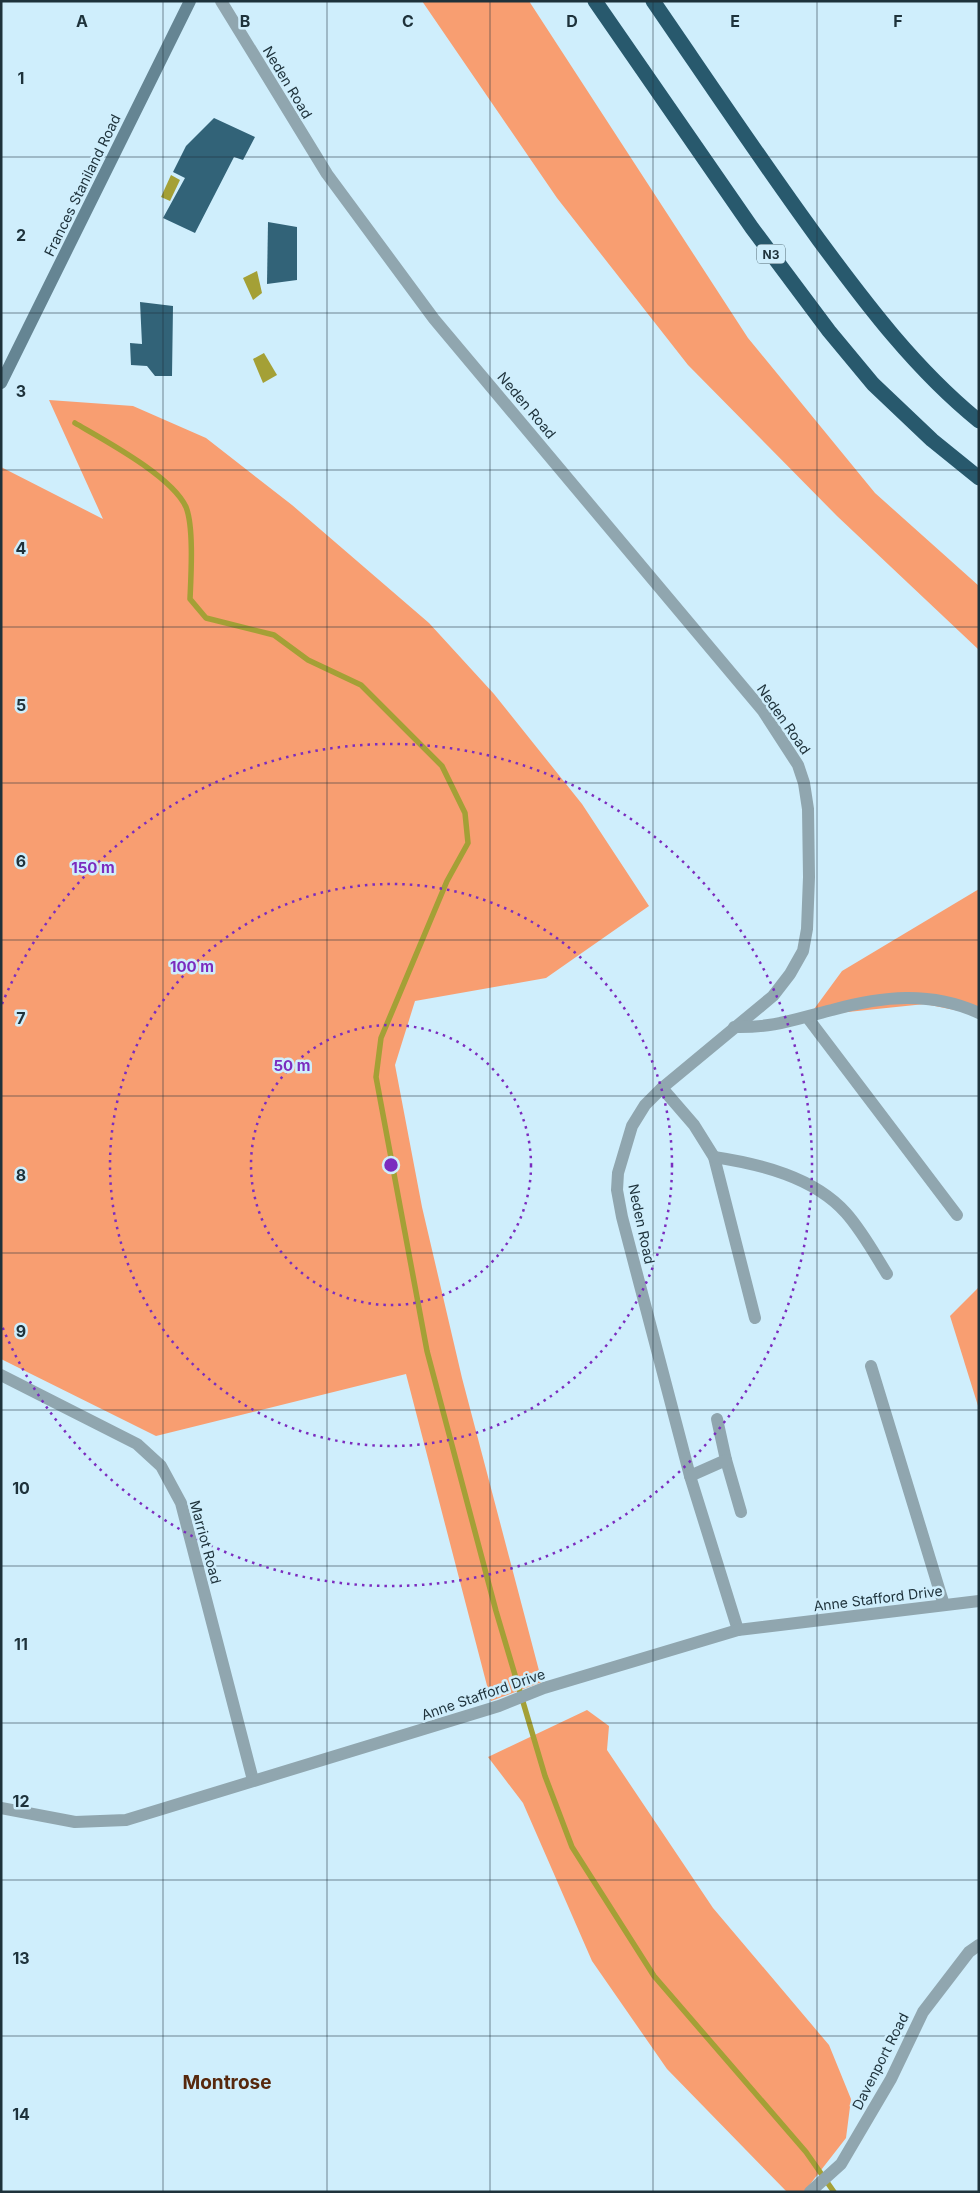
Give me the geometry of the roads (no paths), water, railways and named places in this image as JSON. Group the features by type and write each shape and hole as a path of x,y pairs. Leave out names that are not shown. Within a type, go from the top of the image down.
{"highway":[{"name":"N3","path":"595,1 752,228 829,331 873,384 932,440 979,478"},
{"path":"653,1 794,207 864,302 950,398 979,421"}],"street":[{"name":"Frances Staniland Road","path":"1,383 190,1"},
{"name":"Neden Road","path":"221,1 327,174 434,319 763,711 798,765 808,809 810,877 807,929 802,951 790,974 773,996 734,1026 645,1105 632,1126 618,1173 617,1190 690,1476 738,1630"},
{"path":"734,1026 766,1027 807,1018 833,1009 910,996 962,1005 979,1013"},
{"path":"807,1018 957,1215"},
{"path":"662,1088 694,1125 714,1157 755,1318"},
{"path":"714,1157 770,1170 812,1185 845,1212 863,1234 887,1274"},
{"path":"871,1366 944,1605"},
{"name":"Marriot Road","path":"1,1375 138,1444 161,1466 181,1503 253,1780"},
{"path":"717,1418 726,1460 741,1512"},
{"path":"690,1476 726,1460"},
{"name":"Anne Stafford Drive","path":"1,1808 75,1822 126,1820 499,1706 544,1688 738,1630 979,1601"},
{"name":"Davenport Road","path":"810,2192 841,2164 891,2079 922,2012 969,1952 979,1945"}],"waterway":[{"path":"75,423 152,471 178,495 186,507 189,516 191,552 190,599 206,618 274,635 308,660 361,685 442,766 465,813 468,843 447,881 381,1038 376,1077 427,1351 496,1611 545,1776 572,1847 654,1976 806,2152 834,2192"}],"district":[{"name":"Montrose","path":"227,2082"}]}
